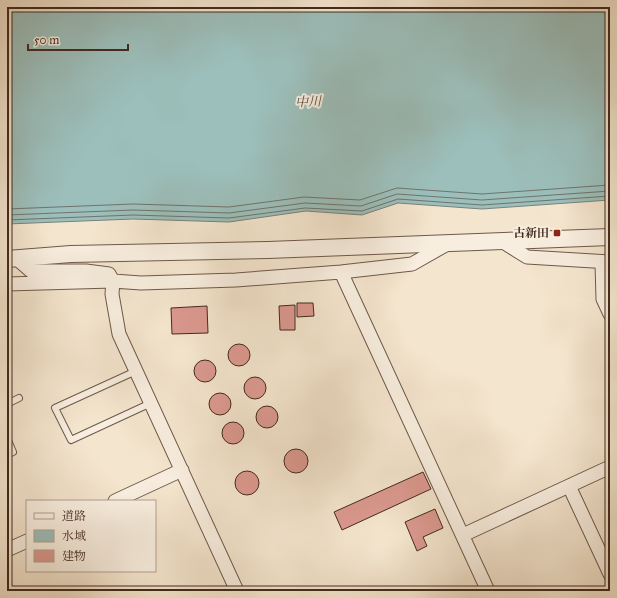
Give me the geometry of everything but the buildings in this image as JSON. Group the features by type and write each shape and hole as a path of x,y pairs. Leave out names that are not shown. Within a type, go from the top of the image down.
{"street":[{"path":"12,258 71,254 503,242 610,237"},
{"path":"503,242 527,256 606,262 604,299 610,314"},
{"path":"7,284 113,281 141,283 228,280 341,272 412,264 449,243"},
{"path":"12,258 31,271 86,271 109,274 113,281 112,294 119,334 237,591"},
{"path":"341,272 488,591"},
{"path":"463,535 610,467"},
{"path":"117,500 182,470"},
{"path":"569,486 610,574"},
{"path":"7,550 26,541"}],"lane":[{"path":"136,371 55,408 71,440 151,403"},
{"path":"7,404 19,398"},
{"path":"7,438 13,452 7,455"}],"water":[{"name":"中川","path":"7,7 610,7 610,200 482,209 398,203 362,215 306,211 229,222 133,219 7,224"}],"place":[{"name":"古新田","path":"557,233"}]}
